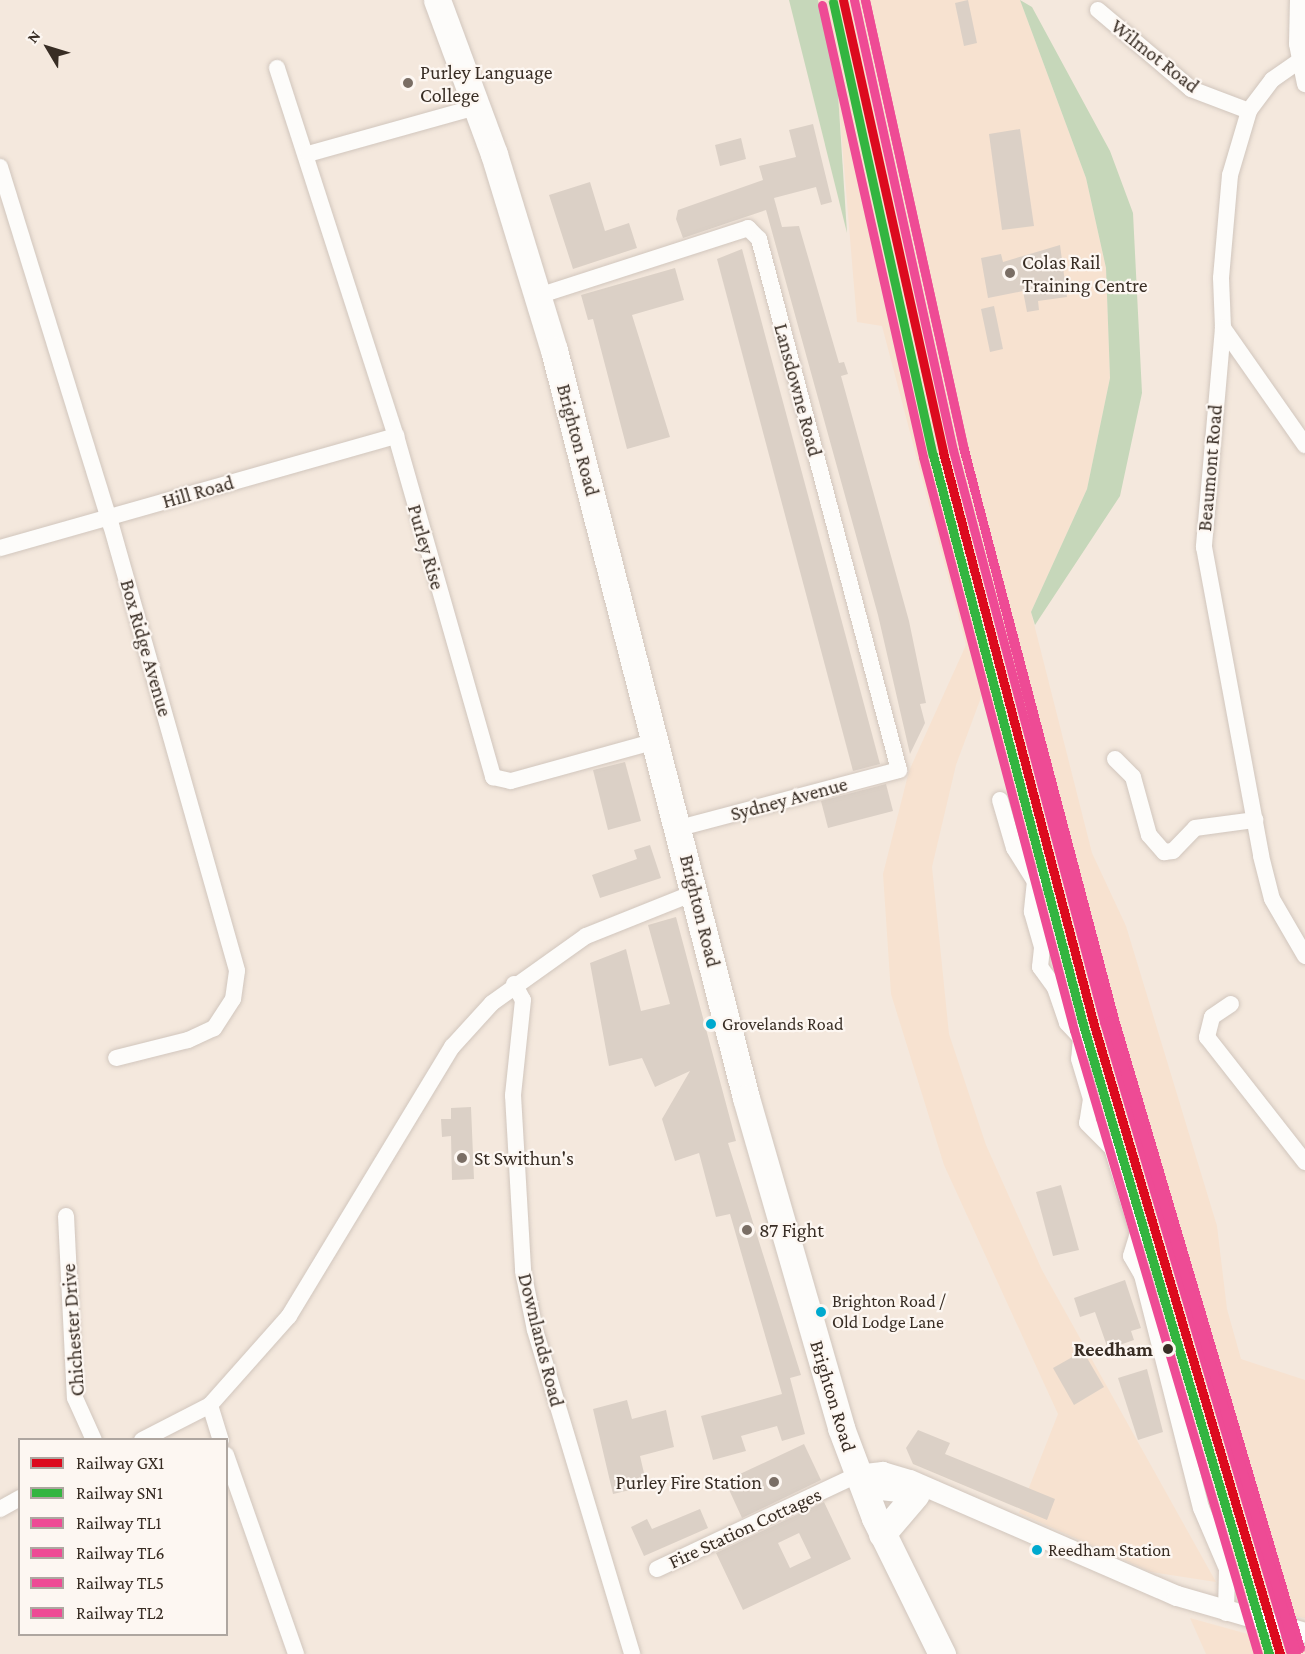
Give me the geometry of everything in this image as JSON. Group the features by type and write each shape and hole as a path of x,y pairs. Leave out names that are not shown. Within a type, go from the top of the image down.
{"highway":[{"name":"Brighton Road","path":"437,0 473,108 494,154 538,296 696,892 746,1098 860,1481 882,1534 942,1654"},
{"name":"Brighton Road","path":"457,0 495,123 494,154"},
{"path":"882,1534 922,1493"}],"street":[{"path":"1297,8 1299,62 1305,84"},
{"name":"Wilmot Road","path":"1098,10 1191,89 1249,111"},
{"name":"Beaumont Road","path":"1299,62 1272,80 1249,111 1230,175 1221,278 1224,328 1204,547 1272,899 1305,956"},
{"name":"Purley Rise","path":"277,68 308,154 396,436 496,781 656,741"},
{"path":"308,154 473,108"},
{"name":"Box Ridge Avenue","path":"0,167 108,517 237,971 233,999 214,1028 189,1040 116,1058"},
{"name":"Lansdowne Road","path":"538,296 748,228 756,234 899,770"},
{"path":"1224,328 1305,446"},
{"name":"Hill Road","path":"0,548 396,436"},
{"path":"1115,759 1133,777 1149,835 1164,852 1173,851 1195,828 1255,820"},
{"name":"Sydney Avenue","path":"679,828 899,770"},
{"path":"1000,800 1014,848 1035,881 1032,912 1042,948 1040,967 1067,1023 1082,1038 1079,1059 1091,1099 1087,1123 1112,1148 1138,1233 1131,1256 1142,1275 1201,1508 1227,1569 1226,1613"},
{"path":"146,1438 210,1405 289,1316 452,1047 514,984 586,936 696,892"},
{"name":"Downlands Road","path":"514,984 523,1000 513,1095 523,1271 534,1330 632,1654"},
{"path":"1230,1004 1212,1017 1207,1037 1305,1162"},
{"name":"Chichester Drive","path":"66,1216 75,1398 93,1438"},
{"path":"210,1405 220,1438"},
{"path":"228,1461 296,1654"},
{"path":"860,1481 922,1493 1226,1613 1305,1634"},
{"name":"Fire Station Cottages","path":"657,1569 832,1488 860,1481"},
{"path":"0,1509 18,1499"}],"shaded area":[{"path":"818,0 1020,0 1086,178 1106,268 1110,378 1087,489 1031,612 1092,853 1126,926 1217,1226 1227,1309 1241,1359 1305,1380 1305,1618 1258,1610 1237,1582 1229,1530 1145,1234 983,692 956,765 932,867 949,1034 986,1145 1042,1270 1216,1582 1151,1572 1019,1513 1058,1414 944,1165 891,994 883,874 909,771 966,645 882,326 857,322 838,94"},
{"path":"1190,1618 1305,1650 1305,1654 1206,1654"}],"green space":[{"path":"789,0 818,0 838,94 847,233"},
{"path":"1020,0 1032,7 1110,151 1133,213 1142,393 1120,496 1035,625 1031,612 1087,489 1110,378 1106,268 1086,178"}],"building":[{"path":"968,0 977,43 964,46 955,3"},
{"path":"813,124 832,202 821,205 816,187 774,198 782,227 799,226 839,363 844,362 848,374 841,376 909,621 926,703 920,704 925,723 910,754 878,615 766,210 683,238 676,219 678,210 763,180 759,166 796,157 789,130"},
{"path":"1020,129 1034,226 1002,230 989,134"},
{"path":"741,138 746,159 720,166 715,145"},
{"path":"590,182 605,231 629,223 637,248 573,269 549,195"},
{"path":"1060,245 1067,297 1038,301 1039,310 1027,312 1023,291 988,298 981,258 1001,254 1003,262"},
{"path":"742,249 880,764 853,771 717,259"},
{"path":"675,268 684,300 632,315 670,437 627,449 593,319 588,320 581,295"},
{"path":"994,306 1003,349 990,352 981,309"},
{"path":"625,762 641,821 608,830 593,770"},
{"path":"886,784 893,811 828,828 821,801"},
{"path":"650,845 661,878 600,898 592,875 637,859 634,850"},
{"path":"676,917 736,1141 728,1143 801,1375 790,1378 805,1434 782,1441 777,1426 741,1436 746,1451 713,1460 701,1416 782,1394 730,1214 716,1217 699,1153 675,1161 662,1119 690,1071 655,1087 642,1058 609,1066 590,963 626,949 641,1011 670,1004 648,925"},
{"name":"St Swithun's","path":"471,1107 474,1179 452,1180 451,1136 442,1137 441,1119 451,1119 451,1108"},
{"path":"1061,1185 1079,1250 1053,1256 1036,1192"},
{"path":"1125,1280 1141,1328 1131,1331 1134,1340 1108,1349 1095,1312 1080,1317 1074,1298"},
{"path":"1083,1351 1104,1387 1074,1405 1053,1368"},
{"path":"1147,1369 1163,1432 1138,1440 1118,1378"},
{"path":"627,1400 632,1419 666,1410 674,1447 640,1456 647,1486 613,1494 593,1409"},
{"path":"918,1430 950,1443 945,1454 1055,1499 1047,1520 913,1464 906,1448"},
{"name":"Purley Fire Station","path":"804,1444 821,1480 742,1518 725,1481"},
{"path":"824,1502 851,1559 743,1610 716,1553","holes":["799,1533 811,1558 790,1568 778,1543"]},
{"path":"700,1509 708,1528 644,1556 631,1527 647,1519 652,1529"}],"rail line":[{"name":"GX1","path":"843,0 943,452 1094,1025 1280,1654"},
{"name":"TL1","path":"854,0 953,450 1104,1022 1290,1651"},
{"name":"TL5","path":"865,0 963,447 1114,1019 1300,1648"},
{"name":"TL2","path":"865,0 964,449 1110,1020 1296,1654"},
{"name":"SN1","path":"833,2 933,455 1084,1028 1269,1654"},
{"name":"TL6","path":"822,5 923,457 1074,1030 1258,1654"}],"place":[{"name":"Purley Language College","path":"408,83"},
{"name":"Colas Rail Training Centre","path":"1010,273"},
{"name":"Grovelands Road","path":"711,1024"},
{"name":"St Swithun's","path":"462,1158"},
{"name":"87 Fight","path":"747,1230"},
{"name":"Brighton Road / Old Lodge Lane","path":"821,1312"},
{"name":"Reedham","path":"1168,1349"},
{"name":"Purley Fire Station","path":"774,1482"},
{"name":"Reedham Station","path":"1037,1550"}]}
